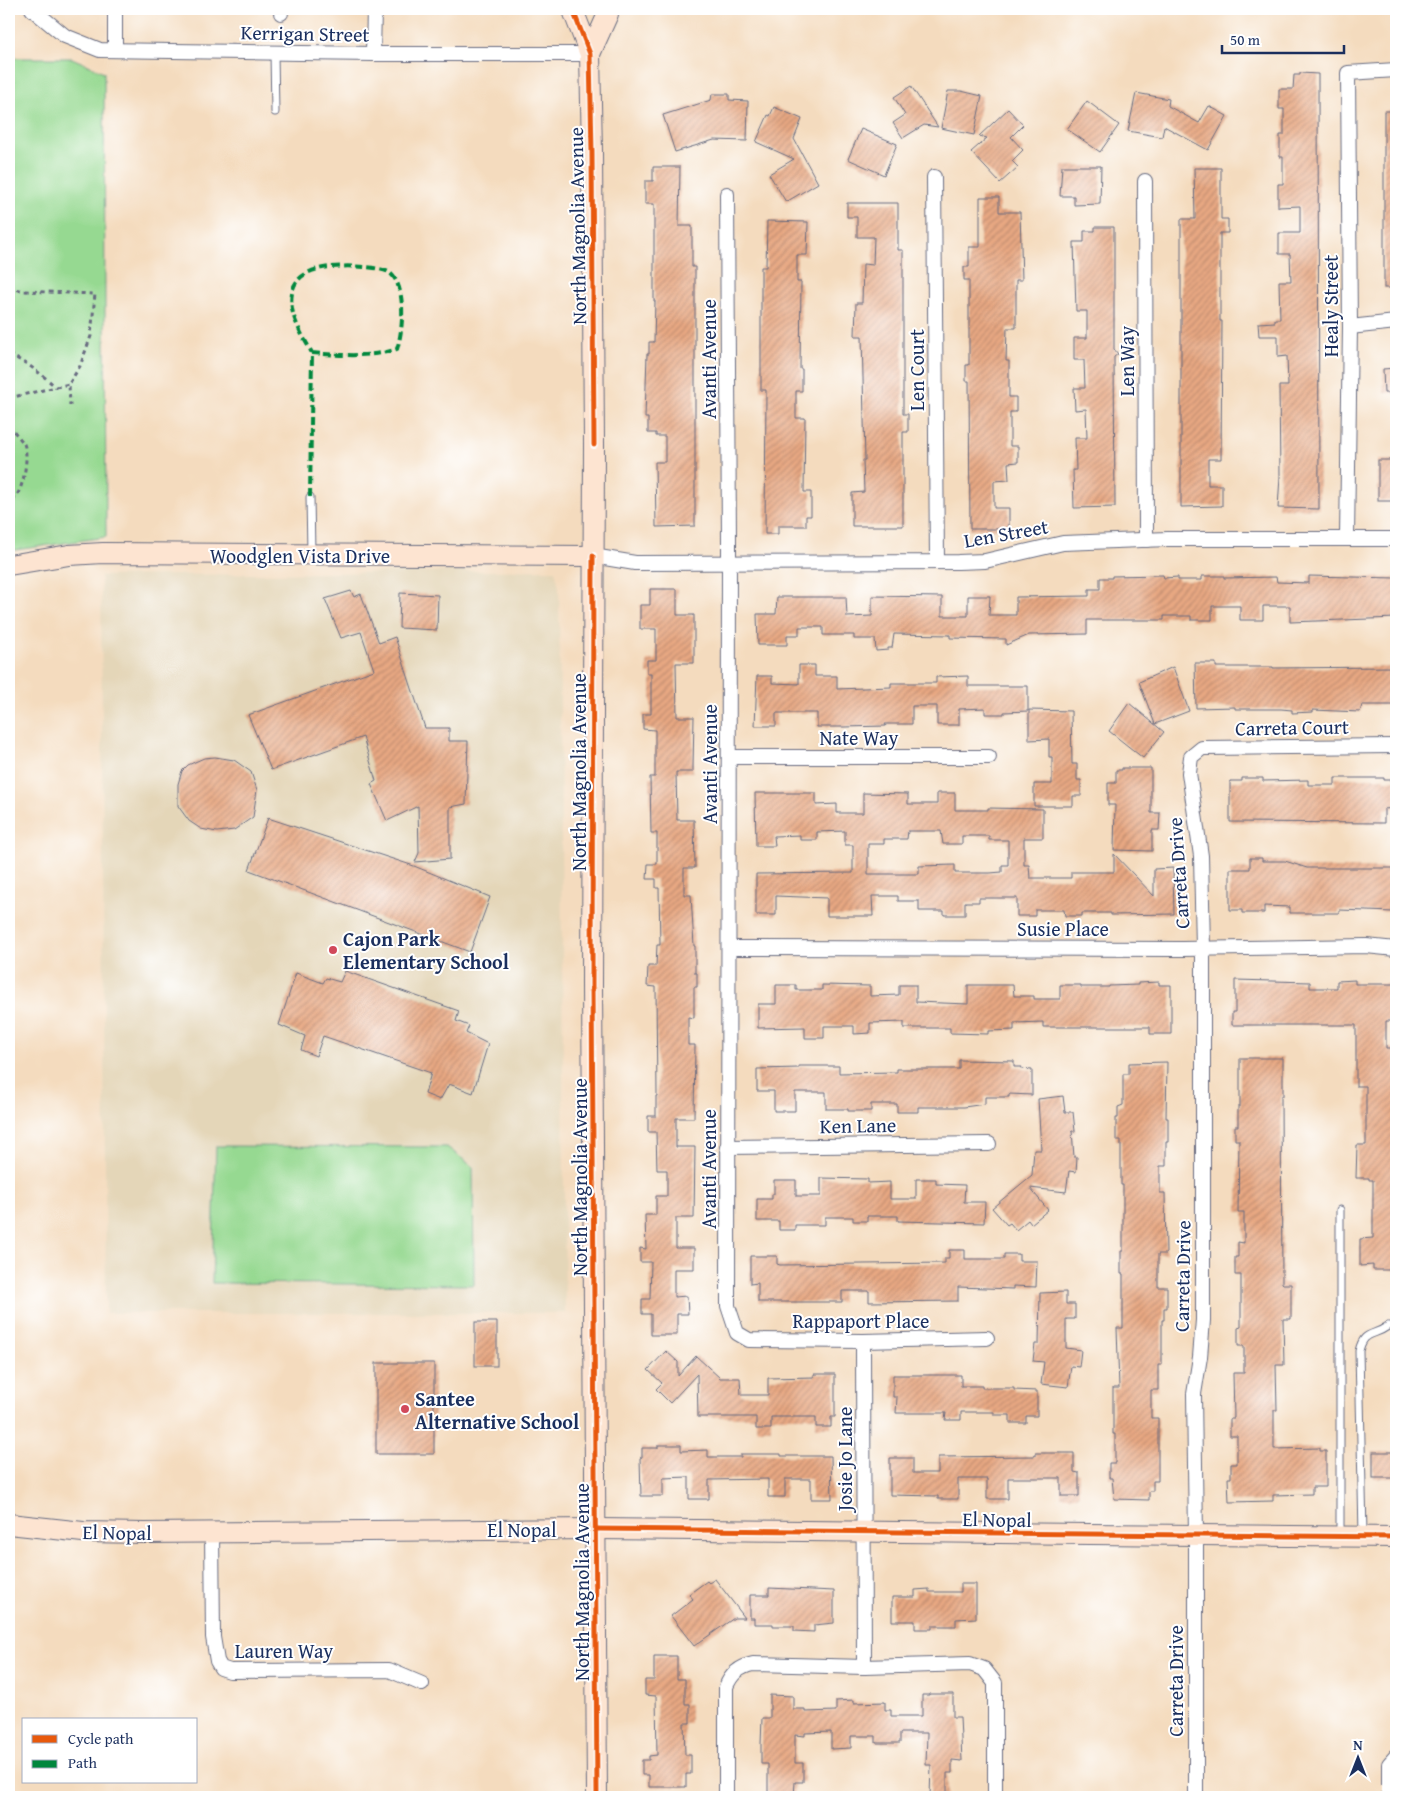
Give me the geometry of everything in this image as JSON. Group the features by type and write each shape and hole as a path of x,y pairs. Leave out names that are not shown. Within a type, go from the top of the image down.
{"main road":[{"name":"North Magnolia Avenue","path":"574,9 590,54 592,152 592,992 594,1421 597,1529 597,1797"},
{"name":"North Magnolia Avenue","path":"590,54 608,14 608,9"},
{"name":"Woodglen Vista Drive","path":"9,565 68,555 103,553 593,556"},
{"name":"El Nopal","path":"9,1524 82,1532 597,1529 1396,1537"}],"street":[{"name":"Kerrigan Street","path":"32,9 65,36 100,50 373,54 590,54"},
{"path":"115,9 115,50"},
{"path":"373,54 374,9"},
{"name":"Healy Street","path":"1347,538 1350,327 1348,73 1396,70"},
{"name":"Len Court","path":"934,176 937,562"},
{"name":"Len Way","path":"1145,182 1146,540"},
{"name":"Avanti Avenue","path":"727,194 729,562 728,1306 737,1333"},
{"path":"1350,327 1396,322"},
{"name":"Len Street","path":"593,556 635,563 985,561 1063,543 1146,540 1396,539"},
{"name":"Carreta Court","path":"1191,756 1202,748 1396,746"},
{"name":"Carreta Drive","path":"1191,756 1189,773 1201,856 1203,948 1203,1320 1194,1394 1196,1797"},
{"name":"Nate Way","path":"729,757 989,757"},
{"name":"Susie Place","path":"729,948 1366,946 1396,949"},
{"name":"Ken Lane","path":"727,1147 989,1144"},
{"name":"Rappaport Place","path":"737,1333 749,1340 863,1342 987,1338"},
{"name":"Josie Jo Lane","path":"863,1342 864,1666"},
{"name":"Lauren Way","path":"212,1532 213,1637 217,1660 221,1668 230,1671 389,1670 422,1684"},
{"path":"726,1797 726,1687 733,1674 745,1665 753,1664 864,1666 977,1665 989,1673 995,1683 995,1797"},
{"path":"1388,1797 1389,1764 1396,1756"}],"lane":[{"path":"274,53 275,112"},
{"path":"310,498 311,555"},
{"path":"1340,1210 1340,1537"},
{"path":"1363,1537 1359,1351 1361,1343 1367,1335 1388,1326"}],"path":[{"path":"9,288 24,291 94,294 91,336 80,366 69,384 70,406"},
{"path":"9,356 20,360 37,371 56,387"},
{"path":"9,398 69,384"},
{"path":"9,425 24,445 25,468 17,494 9,504"}],"shaded area":[{"name":"Cajon Park Elementary School","path":"555,570 559,587 565,1313 106,1313 101,576"}],"green space":[{"path":"9,58 72,58 104,72 106,537 9,551"},
{"path":"216,1146 447,1147 473,1167 474,1285 212,1283"}],"building":[{"path":"1300,73 1318,74 1319,509 1278,508 1280,476 1279,386 1288,386 1287,356 1278,357 1278,336 1259,336 1258,323 1275,322 1275,319 1280,319 1279,281 1291,281 1290,254 1279,254 1279,233 1300,233 1300,206 1278,207 1278,184 1283,184 1283,157 1280,157 1280,135 1284,135 1284,109 1279,109 1279,89 1293,89 1294,75 1300,75"},
{"path":"911,86 938,127 924,125 903,138 893,123 905,115 894,97"},
{"path":"948,91 961,91 982,96 974,135 941,128"},
{"path":"1136,93 1169,99 1168,106 1199,123 1209,106 1227,116 1208,150 1164,126 1162,137 1128,131"},
{"path":"712,94 729,94 729,100 748,101 747,141 714,140 675,152 663,115 711,100"},
{"path":"1087,101 1119,125 1100,152 1067,129"},
{"path":"774,107 802,119 794,139 818,183 786,202 769,174 794,159 756,142 768,115 770,116"},
{"path":"1008,109 1023,125 1011,137 1023,150 1012,161 1018,167 1000,183 971,152 987,138 979,136"},
{"path":"1384,111 1396,111 1396,288 1384,288"},
{"path":"861,129 897,144 884,175 848,159"},
{"path":"1062,166 1101,166 1100,204 1074,205 1074,196 1060,196"},
{"path":"653,167 680,167 679,226 692,226 692,267 695,267 695,526 656,527 655,462 665,462 665,436 656,436 656,433 648,433 648,418 645,418 647,354 649,354 649,342 654,342 655,301 654,204 645,204 645,181 653,181"},
{"path":"1194,168 1221,168 1221,219 1228,219 1228,233 1220,233 1220,321 1222,321 1221,459 1208,459 1208,485 1222,485 1222,506 1181,507 1181,219 1195,219"},
{"path":"980,197 999,197 999,212 1020,212 1022,280 1016,280 1016,328 1007,328 1006,361 1009,361 1009,397 1016,397 1016,412 1010,412 1010,446 1018,446 1018,462 1008,463 1009,480 994,481 994,508 1009,508 1009,529 970,529 969,381 966,381 966,365 969,365 969,280 964,280 964,267 969,267 969,247 980,247"},
{"path":"847,203 898,203 898,250 903,250 903,414 908,414 908,432 903,432 903,526 852,526 852,493 864,492 863,460 865,460 862,336 855,336 856,303 862,303 863,264 873,265 874,237 857,237 857,217 847,217"},
{"path":"767,221 808,222 807,255 797,255 797,282 801,282 800,369 802,369 802,391 796,391 796,418 805,418 804,492 811,492 811,516 806,516 806,526 778,526 778,534 765,534 766,390 761,390 761,267 766,267"},
{"path":"1095,227 1114,227 1114,349 1118,354 1114,357 1115,507 1074,508 1073,470 1076,470 1075,438 1087,438 1086,409 1075,410 1074,388 1085,388 1084,360 1074,360 1074,338 1087,338 1087,311 1076,311 1074,242 1084,242 1084,231 1095,231"},
{"path":"1396,368 1396,393 1384,393 1383,369"},
{"path":"1378,460 1396,460 1396,501 1378,501"},
{"path":"1163,575 1164,578 1178,577 1178,580 1202,580 1202,576 1224,576 1224,578 1276,577 1277,582 1309,583 1309,576 1396,578 1396,618 1290,622 1290,606 1263,606 1263,620 1240,620 1240,606 1212,606 1212,620 1191,620 1191,616 1164,616 1164,620 1087,620 1087,634 1029,635 1006,645 1006,639 894,634 892,648 876,651 875,639 854,639 854,635 823,635 823,627 799,627 799,635 787,635 787,645 758,645 757,614 776,614 777,597 846,597 847,617 872,616 872,596 942,597 942,616 968,616 968,596 990,596 989,615 1016,615 1016,597 1089,596 1089,589 1100,589 1100,578"},
{"path":"650,589 677,589 677,615 694,615 694,663 676,663 677,717 694,717 693,772 676,772 677,820 694,820 695,868 684,868 684,895 691,895 695,973 697,973 697,987 694,987 694,1018 688,1017 688,1045 695,1045 694,1118 676,1118 676,1147 695,1147 694,1218 676,1218 676,1248 694,1248 694,1269 674,1269 674,1297 687,1296 688,1314 677,1314 677,1335 651,1335 651,1314 642,1314 642,1299 650,1299 651,1262 640,1262 640,1248 646,1249 645,1215 656,1215 656,1196 667,1196 667,1170 657,1170 656,1132 648,1132 648,1116 656,1116 657,1096 656,987 647,986 648,966 656,966 657,945 660,945 659,888 656,888 656,879 647,879 648,864 657,864 657,833 651,833 650,777 655,777 655,730 643,729 643,714 651,714 651,674 647,674 647,660 656,660 656,629 640,629 640,605 650,605"},
{"path":"351,591 354,597 361,594 379,643 395,637 425,728 449,728 449,741 468,741 466,804 450,807 450,859 415,862 419,853 418,806 387,821 371,784 376,781 363,737 271,770 248,715 374,670 361,632 341,638 325,599"},
{"path":"400,593 438,595 437,630 399,628"},
{"path":"1195,663 1216,663 1216,667 1392,667 1392,682 1396,682 1396,705 1362,705 1360,712 1313,710 1313,712 1292,713 1292,710 1281,709 1196,708"},
{"path":"799,665 815,665 815,676 837,676 837,689 891,687 891,683 936,683 936,677 968,676 968,686 1028,686 1028,711 985,714 985,708 959,709 959,725 937,725 937,706 912,706 912,724 844,727 817,727 817,713 776,713 776,726 755,726 757,676 772,676 772,683 799,684"},
{"path":"1173,667 1189,711 1155,724 1139,682"},
{"path":"1129,703 1164,732 1143,758 1109,731"},
{"path":"1029,710 1071,711 1072,764 1077,764 1077,780 1081,780 1081,796 1073,796 1073,806 1034,806 1034,784 1052,784 1052,757 1049,757 1049,739 1029,740"},
{"path":"215,757 234,760 251,772 257,790 253,817 234,830 217,832 201,829 189,821 178,806 178,784 182,771 188,765 204,758"},
{"path":"1122,768 1151,768 1151,813 1160,813 1159,830 1152,830 1152,851 1114,850 1115,805 1108,805 1108,783 1116,783 1116,770 1122,770"},
{"path":"1242,778 1263,778 1263,781 1308,780 1308,785 1335,785 1335,778 1384,778 1384,780 1396,780 1396,808 1384,809 1384,823 1230,822 1230,781 1242,781"},
{"path":"755,793 816,793 816,805 837,804 837,813 863,813 863,793 908,794 908,804 937,804 937,793 955,793 955,810 988,810 988,808 1043,809 1043,838 1024,838 1024,865 1029,865 1030,878 1071,878 1071,872 1114,872 1114,854 1154,896 1154,869 1173,868 1174,914 1111,915 1111,913 1082,913 1082,916 1065,916 1064,910 1035,910 1035,916 1017,916 1017,898 979,898 979,902 965,902 965,915 944,915 944,911 919,911 919,901 898,901 898,896 872,896 873,916 827,916 827,898 776,896 776,915 756,915 756,874 853,873 853,845 845,845 845,831 817,832 817,840 800,840 800,835 774,836 775,846 756,846","holes":["908,831 941,831 943,844 962,844 962,836 989,836 989,840 1008,840 1008,865 1002,865 1002,872 990,873 955,873 955,865 919,866 919,874 868,874 868,844 884,844 884,839 907,839"]},
{"path":"268,818 414,866 490,897 470,952 249,870"},
{"path":"1250,858 1262,858 1262,861 1285,861 1307,868 1394,868 1394,912 1339,910 1339,913 1290,913 1290,907 1264,906 1264,913 1242,913 1242,910 1230,910 1230,869 1250,869"},
{"path":"345,971 459,1011 456,1021 469,1026 466,1033 488,1044 473,1093 449,1084 440,1100 425,1094 431,1073 323,1036 316,1056 301,1050 305,1036 279,1025 296,973 323,983 326,978 340,982"},
{"path":"1235,980 1310,982 1310,988 1337,988 1337,981 1355,980 1355,984 1396,984 1396,1021 1386,1021 1386,1048 1396,1048 1396,1270 1373,1270 1373,1265 1360,1266 1360,1239 1373,1238 1373,1180 1369,1180 1369,1178 1356,1178 1357,1145 1366,1145 1366,1086 1356,1086 1356,1025 1232,1025 1232,1012 1235,1012"},
{"path":"1159,982 1159,985 1171,985 1171,1034 1150,1034 1150,1027 1043,1027 1043,1022 1014,1023 1014,1030 988,1031 988,1034 950,1033 950,1028 904,1028 904,1022 870,1023 870,1033 854,1034 854,1026 824,1026 824,1038 805,1038 805,1027 758,1028 758,1004 776,1004 776,985 796,985 796,990 822,990 822,985 870,986 870,996 899,995 899,985 916,985 916,1002 968,1004 968,985 1013,985 1014,996 1034,996 1034,999 1060,999 1060,985 1109,987"},
{"path":"1240,1058 1283,1058 1283,1096 1281,1096 1282,1283 1291,1284 1291,1319 1283,1319 1284,1365 1276,1365 1277,1410 1274,1410 1274,1449 1320,1448 1320,1451 1326,1451 1326,1487 1312,1487 1312,1494 1273,1495 1273,1501 1229,1502 1228,1478 1231,1478 1231,1464 1237,1464 1237,1436 1230,1436 1230,1418 1234,1418 1233,1373 1244,1373 1244,1346 1238,1346 1238,1328 1241,1327 1241,1275 1235,1275 1235,1257 1238,1257 1238,1242 1244,1243 1244,1212 1238,1212 1239,1140 1235,1140 1235,1126 1238,1126 1238,1106 1240,1106"},
{"path":"959,1060 1014,1061 1014,1067 1032,1070 1032,1095 1009,1094 1009,1097 985,1097 985,1104 964,1107 918,1107 918,1112 897,1112 897,1104 871,1104 871,1111 826,1109 826,1092 795,1092 795,1111 774,1111 774,1091 757,1091 757,1069 839,1066 839,1073 897,1072 897,1069 959,1069"},
{"path":"1167,1062 1166,1118 1168,1118 1168,1142 1166,1142 1166,1166 1160,1166 1160,1193 1165,1193 1166,1254 1158,1254 1158,1287 1167,1287 1167,1308 1164,1308 1164,1320 1162,1320 1162,1365 1158,1365 1158,1390 1151,1390 1151,1418 1158,1418 1158,1481 1153,1481 1153,1491 1149,1491 1149,1500 1114,1499 1112,1478 1109,1478 1109,1463 1115,1463 1113,1388 1119,1388 1117,1328 1123,1328 1121,1251 1123,1251 1123,1185 1121,1185 1121,1140 1116,1140 1116,1118 1118,1118 1118,1107 1123,1105 1123,1074 1129,1074 1129,1063"},
{"path":"1063,1096 1065,1112 1073,1112 1075,1131 1072,1131 1074,1157 1077,1157 1076,1172 1069,1171 1066,1192 1030,1188 1048,1210 1031,1224 1028,1220 1016,1230 1010,1223 1007,1225 992,1208 1032,1175 1034,1150 1041,1150 1038,1099"},
{"path":"821,1178 868,1179 868,1183 890,1182 890,1199 916,1199 916,1179 936,1179 936,1184 965,1185 964,1202 985,1202 984,1223 898,1221 898,1216 867,1216 867,1221 853,1221 853,1217 825,1217 825,1225 795,1225 795,1230 779,1230 779,1221 757,1221 757,1199 772,1199 774,1180 796,1180 796,1196 821,1196"},
{"path":"949,1250 965,1250 965,1259 1004,1259 1004,1254 1019,1254 1019,1261 1037,1261 1036,1287 1013,1286 1013,1289 958,1287 958,1301 869,1302 869,1291 842,1291 842,1302 758,1302 758,1283 750,1284 750,1256 777,1256 777,1264 780,1265 945,1263 945,1258 949,1258"},
{"path":"1066,1292 1066,1304 1075,1304 1075,1319 1066,1319 1066,1348 1081,1350 1079,1367 1071,1366 1068,1387 1041,1384 1044,1362 1033,1361 1035,1344 1039,1344 1040,1293"},
{"path":"475,1322 497,1322 497,1366 475,1366"},
{"path":"666,1351 678,1362 678,1376 696,1356 720,1378 740,1378 741,1395 768,1395 768,1378 814,1377 814,1374 835,1374 835,1417 831,1417 831,1427 816,1427 816,1417 771,1417 771,1429 756,1429 756,1417 698,1417 697,1374 670,1403 656,1389 662,1383 648,1370"},
{"name":"Santee Alternative School","path":"376,1363 434,1363 434,1454 376,1454"},
{"path":"893,1375 961,1375 961,1386 1037,1391 1037,1416 1026,1416 1026,1423 1010,1423 1010,1415 994,1415 994,1412 961,1412 961,1420 945,1420 946,1413 896,1413 897,1397 893,1397"},
{"path":"658,1445 681,1445 681,1451 708,1450 708,1457 741,1457 741,1454 831,1456 832,1499 811,1499 811,1479 785,1479 785,1497 768,1497 768,1479 709,1480 709,1499 689,1499 689,1477 663,1478 663,1496 641,1496 640,1458 642,1457 642,1448 658,1448"},
{"path":"1373,1452 1396,1452 1396,1478 1373,1478"},
{"path":"1035,1453 1074,1453 1074,1472 1079,1473 1079,1496 1061,1496 1061,1478 1008,1478 1008,1499 987,1499 987,1479 958,1479 958,1499 938,1499 938,1496 890,1495 890,1458 913,1458 913,1473 938,1473 938,1457 1035,1456"},
{"path":"715,1579 745,1618 734,1618 694,1646 671,1616 693,1599 689,1594 707,1581 709,1583"},
{"path":"961,1584 976,1584 976,1618 956,1619 956,1626 932,1626 932,1629 915,1629 915,1621 892,1621 892,1597 915,1597 915,1590 929,1589 929,1592 961,1592"},
{"path":"769,1588 834,1591 834,1623 814,1625 814,1632 794,1631 794,1626 754,1624 754,1618 750,1618 750,1595 769,1595"},
{"path":"654,1656 677,1656 677,1679 685,1679 685,1704 690,1704 690,1723 684,1723 685,1755 691,1755 691,1774 686,1774 686,1787 649,1787 649,1775 642,1775 642,1760 649,1760 649,1756 657,1755 656,1696 645,1695 645,1680 654,1680"},
{"path":"953,1694 953,1717 960,1717 962,1761 952,1760 952,1773 947,1773 947,1797 930,1797 931,1765 926,1765 927,1733 900,1733 900,1743 876,1743 876,1736 851,1736 851,1748 831,1749 831,1732 805,1733 805,1736 795,1735 795,1763 803,1763 803,1782 795,1782 794,1797 768,1797 768,1764 761,1764 761,1744 762,1718 770,1718 770,1695 793,1696 793,1709 805,1709 805,1712 836,1711 836,1701 854,1700 854,1703 885,1702 885,1710 891,1710 891,1716 922,1716 922,1695"}],"marked path":[{"path":"310,497 312,353 366,355 397,349 402,321 401,298 399,288 390,273 376,268 334,267 315,270 300,278 293,289 291,298 293,314 312,353"}],"cycle path":[{"path":"574,9 590,54 594,445"},
{"path":"593,556 592,983 597,1797"},
{"path":"597,1529 1396,1537"}],"place":[{"name":"Cajon Park Elementary School","path":"333,950"},
{"name":"Santee Alternative School","path":"405,1409"}]}
